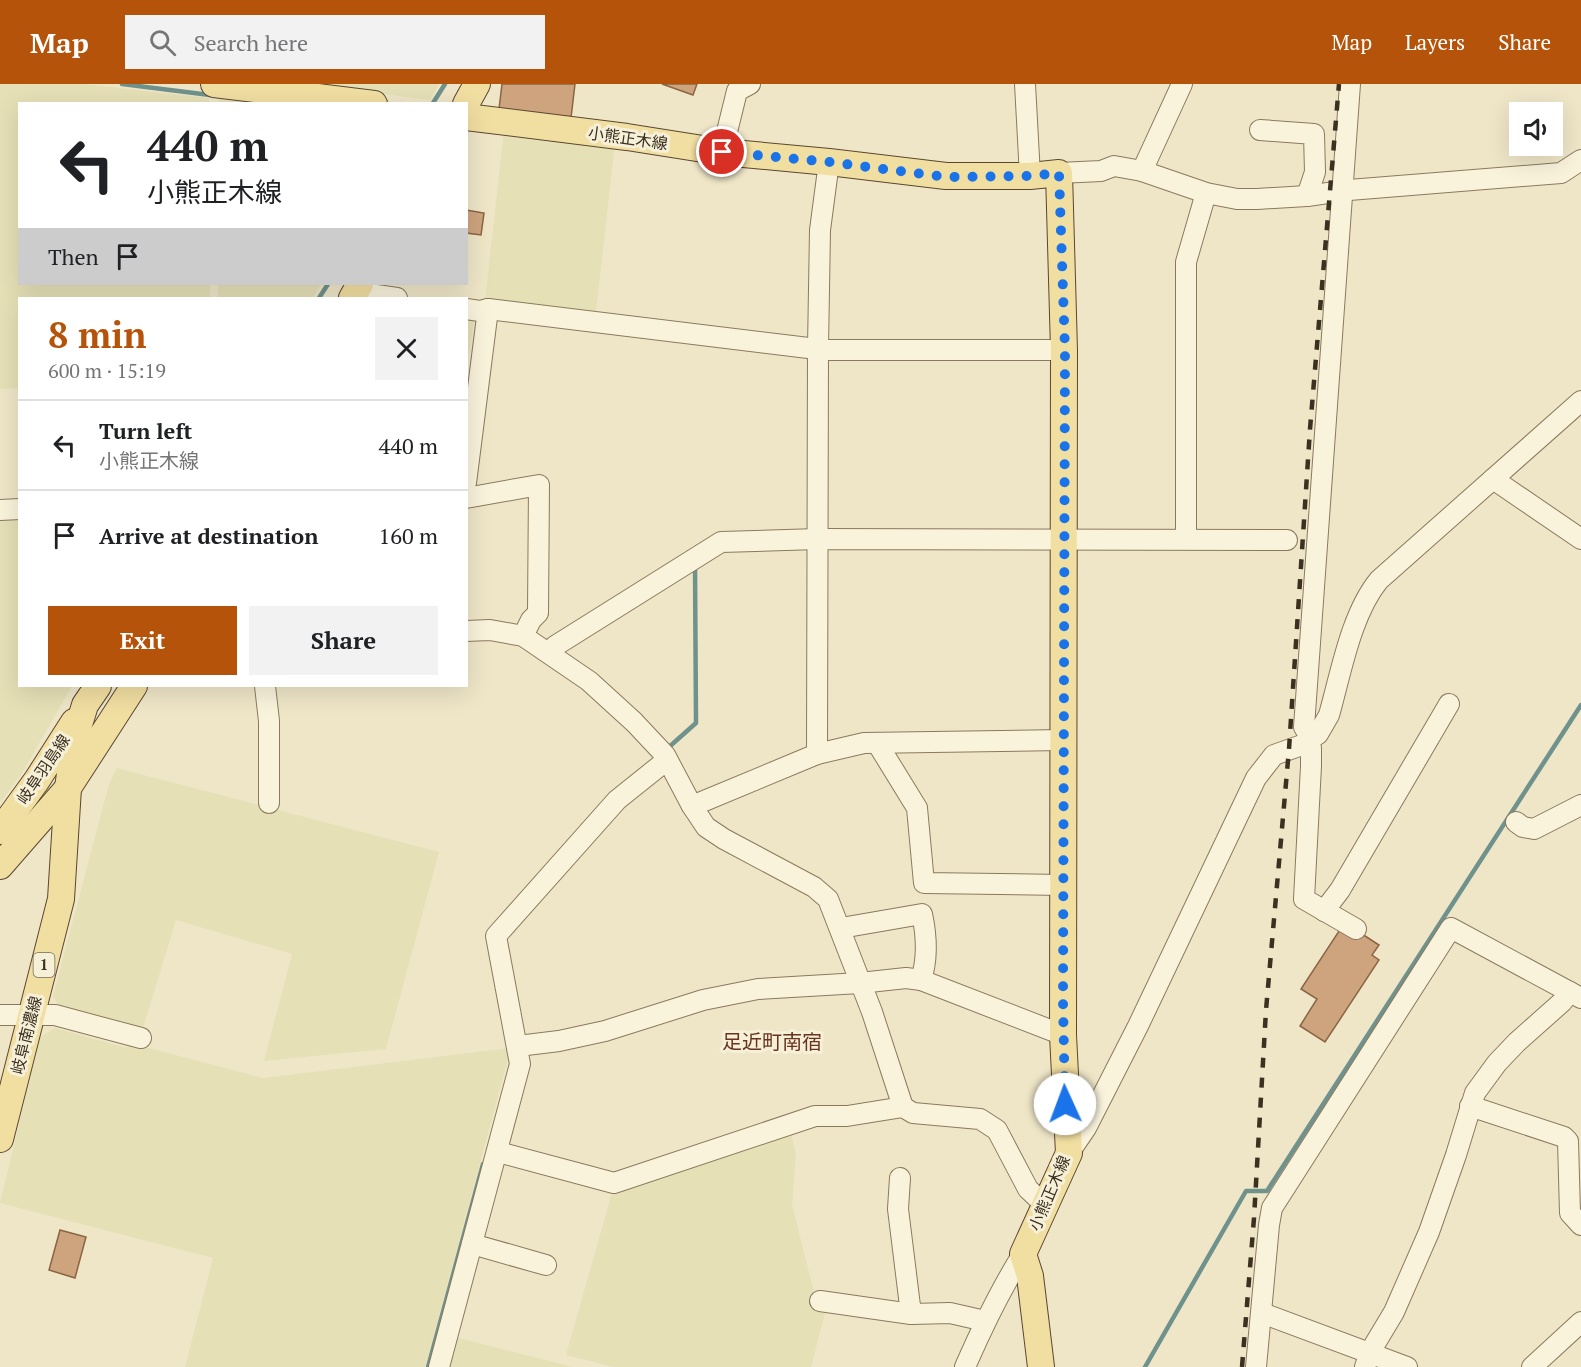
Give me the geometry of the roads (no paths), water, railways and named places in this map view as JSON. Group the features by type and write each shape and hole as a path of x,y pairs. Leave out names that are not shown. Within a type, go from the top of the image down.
{"main road":[{"path":"214,84 358,102"},
{"path":"467,102 477,84"},
{"name":"小熊正木線","path":"468,117 627,137 722,152 829,162 946,177 1030,176 1059,173 1065,350 1063,1035 1069,1153 1023,1254"},
{"name":"岐阜南濃線","path":"68,788 133,687"},
{"name":"岐阜南濃線","path":"0,1139 61,899 68,788 75,738 92,695"},
{"name":"岐阜羽島線","path":"0,831 37,780 92,695"},
{"name":"岐阜羽島線","path":"0,866 68,788"},
{"path":"1023,1254 1030,1276 1041,1367"}],"street":[{"path":"722,152 737,91 750,84"},
{"path":"1025,84 1030,176"},
{"path":"1143,171 1182,84"},
{"path":"1350,84 1304,727 1311,748 1304,899 1356,929"},
{"path":"1260,130 1314,134 1315,172 1307,196"},
{"path":"1059,173 1101,171 1114,166 1143,171 1206,193 1257,200 1561,173 1581,160"},
{"path":"817,754 820,230 829,162"},
{"path":"1186,539 1186,262 1206,193"},
{"path":"356,291 392,297"},
{"path":"468,309 480,311 488,309 818,348 866,351 1065,350"},
{"path":"468,467 488,309"},
{"path":"1069,1153 1086,1128 1138,1026 1256,778 1274,755 1318,734 1329,715 1352,634 1368,593 1379,580 1581,401"},
{"path":"1493,479 1581,539"},
{"path":"468,498 539,485 537,614 531,620 523,636"},
{"path":"0,510 18,510"},
{"path":"550,653 555,646 721,542 818,539 1287,540"},
{"path":"468,631 490,630 523,636 589,681 657,747 706,827 814,887 828,899 872,1012 903,1107"},
{"path":"265,687 269,722 269,803"},
{"path":"1324,911 1340,890 1449,704"},
{"path":"692,806 817,754 864,743 1063,740"},
{"path":"877,743 916,808 924,883 1063,885"},
{"path":"439,1367 520,1064 496,936 616,800 667,760"},
{"path":"1516,822 1522,827 1534,829 1581,805"},
{"path":"841,928 922,915 926,932 927,962 921,980"},
{"path":"1256,1367 1272,1208 1451,928 1576,995"},
{"path":"518,1046 559,1041 596,1033 703,1000 758,989 906,978 921,980 1063,1035"},
{"path":"1367,1360 1394,1312 1429,1232 1475,1093 1497,1063 1517,1042 1562,1002 1576,995"},
{"path":"0,1015 55,1015 141,1038"},
{"path":"1470,1106 1564,1137 1568,1141 1570,1213 1581,1225"},
{"path":"498,1152 615,1183 815,1116 848,1116 903,1107 913,1113 980,1119 997,1130 1028,1189 1045,1205"},
{"path":"900,1178 898,1209 911,1314"},
{"path":"472,1244 546,1265"},
{"path":"964,1367 985,1320 1023,1254"},
{"path":"820,1301 911,1314 950,1314 985,1320"},
{"path":"1262,1313 1367,1360 1407,1367"},
{"path":"1532,1367 1581,1322"}],"waterway":[{"path":"122,84 210,95"},
{"path":"434,102 445,84"},
{"path":"320,297 327,285"},
{"path":"669,747 696,723 695,566 697,565"},
{"path":"1145,1367 1246,1191 1267,1191 1581,705"},
{"path":"428,1367 483,1164"}],"railway":[{"path":"1242,1367 1254,1218 1266,1010 1289,749 1310,429 1339,84"}],"district":[{"name":"足近町南宿","path":"772,1042"}]}
